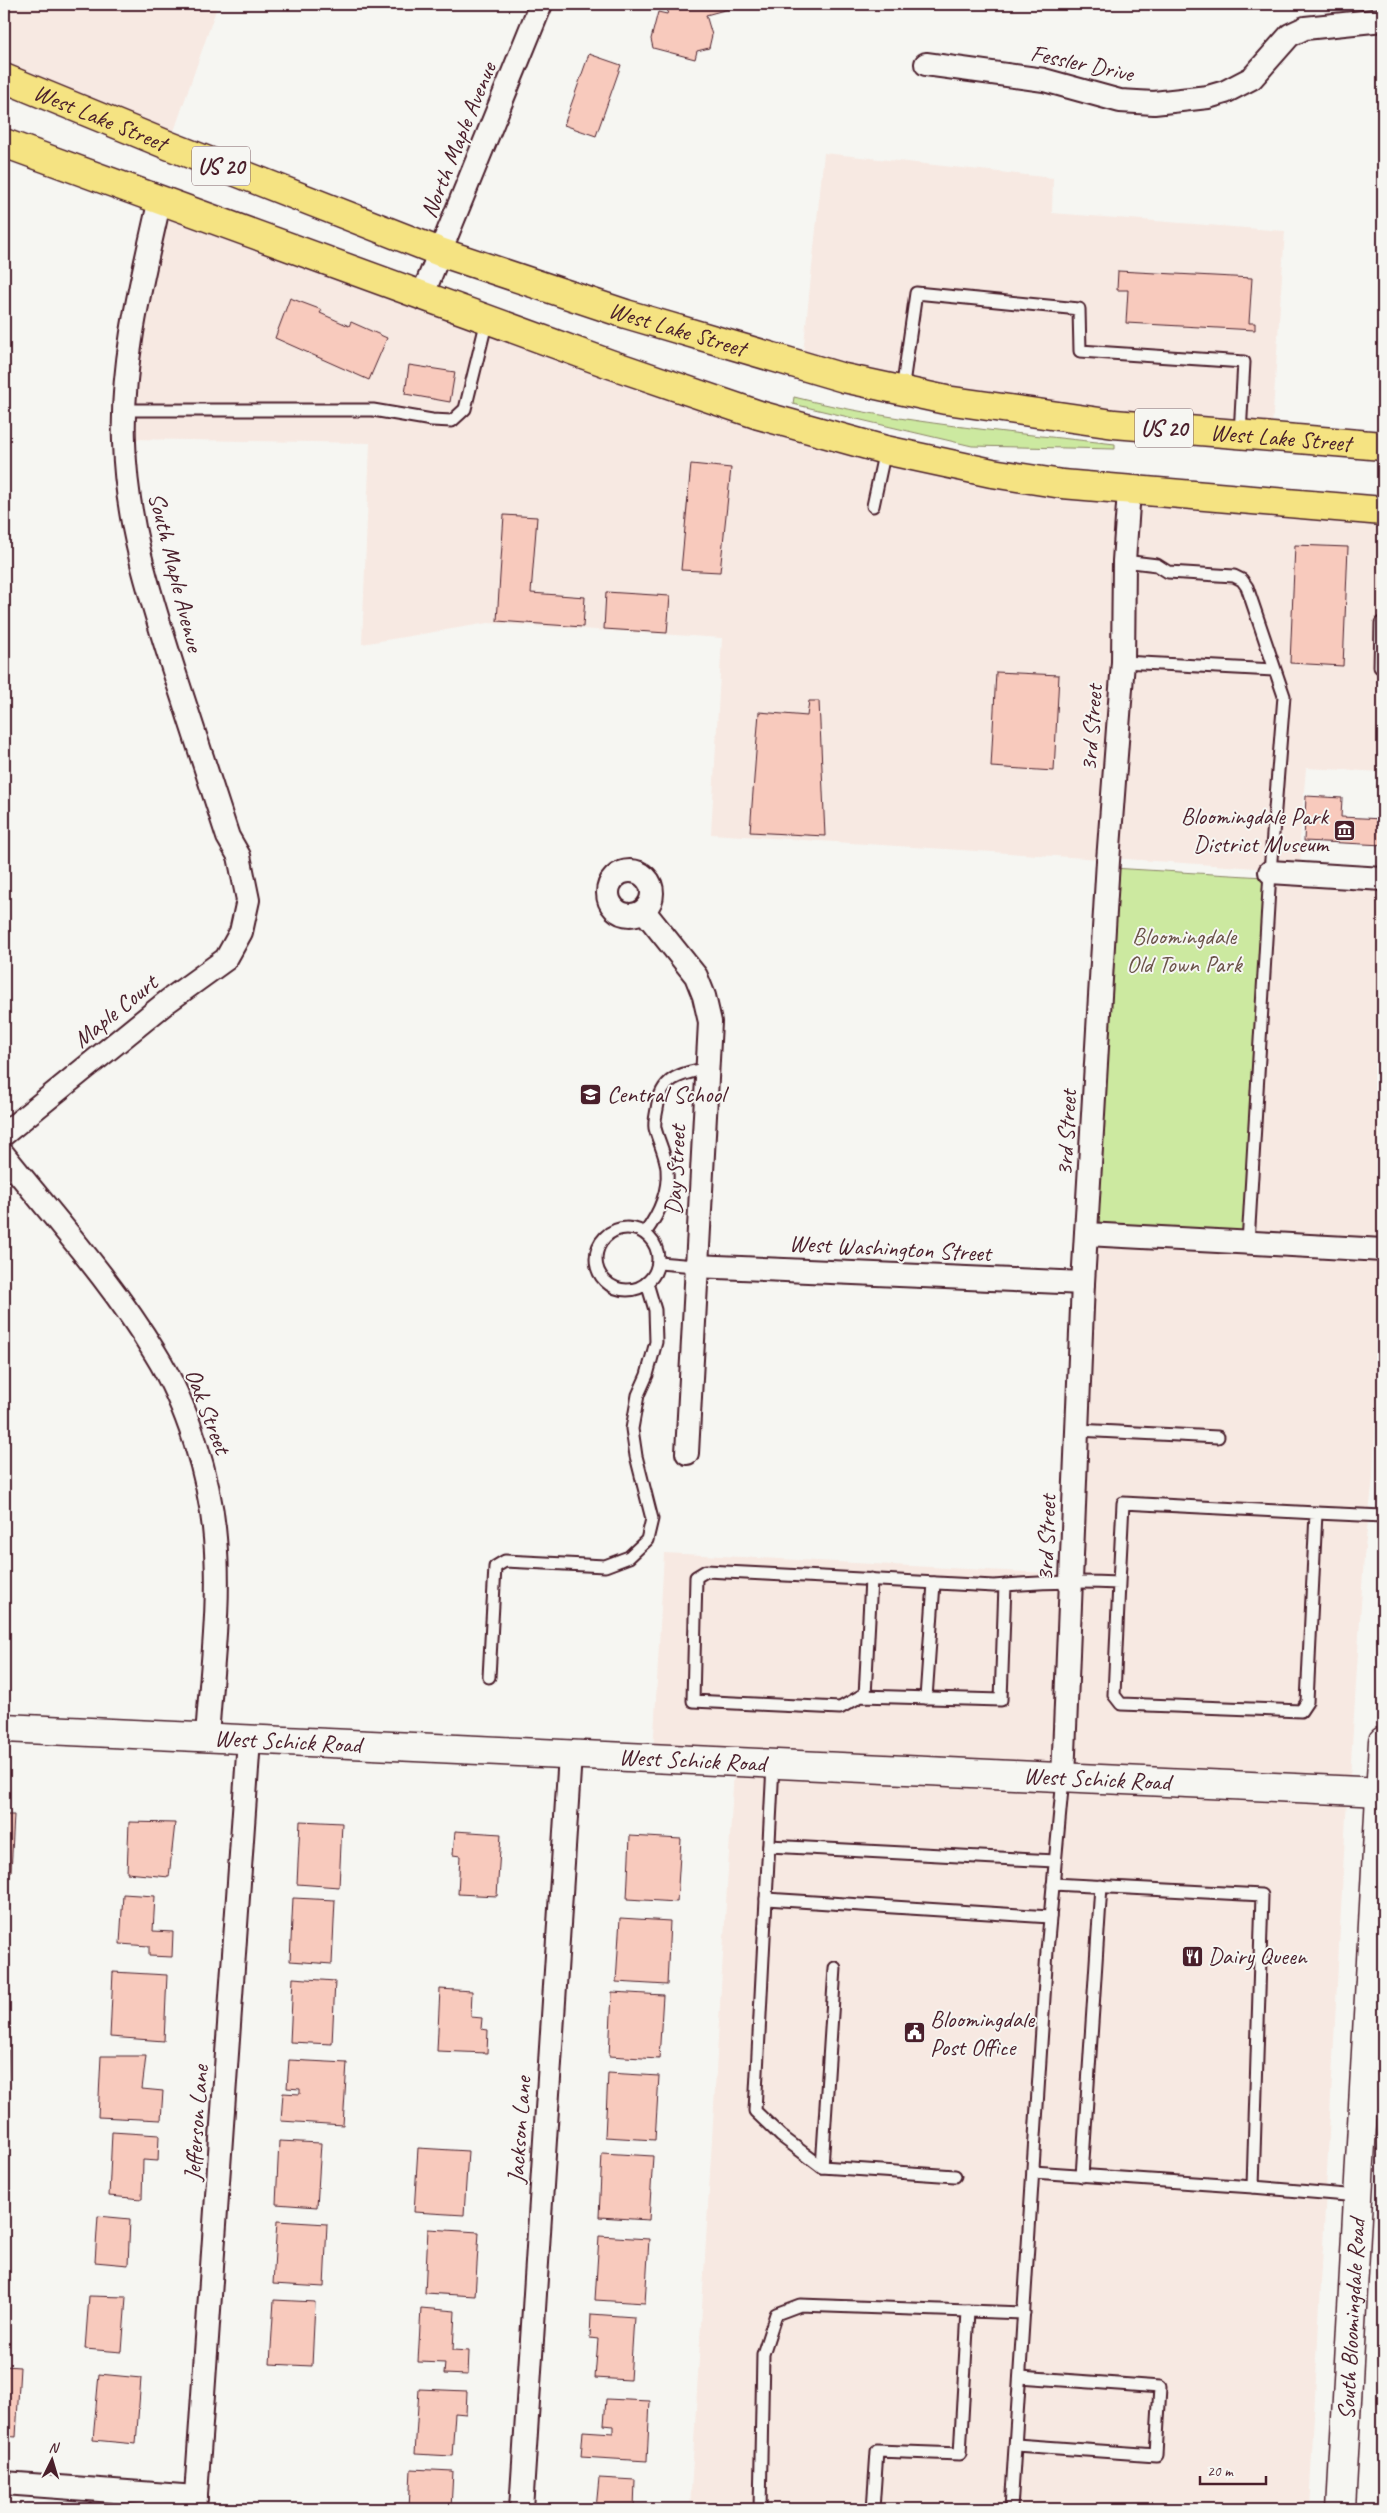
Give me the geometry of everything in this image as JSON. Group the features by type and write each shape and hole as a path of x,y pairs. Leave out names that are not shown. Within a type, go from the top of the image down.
{"main road":[{"name":"West Lake Street","path":"4,78 170,146 440,252 617,311 761,356 844,378 999,409 1114,424 1383,446"},
{"name":"US 20","path":"4,143 487,320 760,415 885,450 1062,484 1383,511"}],"street":[{"name":"North Maple Avenue","path":"422,296 541,4"},
{"name":"Fessler Drive","path":"926,64 1044,80 1120,101 1154,102 1208,97 1224,92 1252,78 1290,35 1305,28 1383,20"},
{"name":"South Maple Avenue","path":"160,200 135,313 125,378 124,442 128,498 138,549 153,604 222,818 241,863 248,900 245,919"},
{"name":"3rd Street","path":"1062,1778 1083,1283 1108,861 1123,662 1124,561 1129,491"},
{"path":"1270,872 1383,879"},
{"name":"Day Street","path":"644,911 696,976 704,996 710,1022 687,1453"},
{"name":"Maple Court","path":"4,1134 168,1001 226,959 241,932 245,919"},
{"name":"Oak Street","path":"4,1155 124,1305 156,1354 185,1414 204,1472 215,1536 217,1580 207,1738"},
{"path":"1086,1234 1383,1250"},
{"name":"West Washington Street","path":"696,1266 1083,1283"},
{"name":"West Schick Road","path":"4,1728 1382,1792"},
{"name":"Jefferson Lane","path":"196,2503 249,1740"},
{"name":"South Bloomingdale Road","path":"1341,2509 1382,1792 1383,1740"},
{"name":"Jackson Lane","path":"521,2509 570,1755"},
{"path":"4,2483 196,2503"}],"lane":[{"path":"902,390 916,293 1078,308 1080,351 1244,362 1240,434"},
{"path":"125,410 373,410 432,420 452,421 465,408 487,320"},
{"path":"873,506 885,450"},
{"path":"1124,561 1157,565 1168,572 1234,576 1242,580 1247,587 1284,696 1270,872 1248,1243"},
{"path":"1381,623 1380,667 1383,667"},
{"path":"1123,662 1274,670"},
{"path":"645,1232 658,1216 664,1196 667,1168 654,1125 658,1102 664,1086 680,1074 708,1068"},
{"path":"630,1228 645,1232 653,1240 658,1250 659,1263 657,1271 647,1283 634,1290 623,1290 605,1281 596,1264 599,1244 615,1230 630,1228"},
{"path":"659,1263 696,1266"},
{"path":"489,1677 495,1567 506,1561 606,1566 629,1557 647,1540 652,1519 636,1456 632,1429 638,1394 647,1375 656,1342 655,1310 647,1283"},
{"path":"1077,1430 1218,1437"},
{"path":"1316,1513 1307,1702 1301,1711 1121,1704 1114,1696 1123,1503 1383,1516"},
{"path":"1005,1585 1001,1700 865,1696 840,1708 693,1701 696,1577 706,1571 934,1583 1005,1585 1071,1580 1119,1583"},
{"path":"865,1696 871,1579"},
{"path":"926,1698 934,1583"},
{"path":"773,1765 755,2111 781,2136 822,2167 955,2176"},
{"path":"1011,2509 1050,1917 1062,1778"},
{"path":"769,1846 1055,1861"},
{"path":"1053,1884 1262,1895 1253,2187"},
{"path":"1082,2176 1101,1886"},
{"path":"766,1899 1050,1917"},
{"path":"822,2167 835,1968"},
{"path":"1033,2172 1358,2196"},
{"path":"760,2509 762,2354 776,2314 800,2305 1024,2313"},
{"path":"873,2509 877,2451 960,2454 968,2311"},
{"path":"1016,2445 1156,2455 1160,2387 1020,2377"}],"shaded area":[{"path":"4,4 218,4 172,137 4,69"},
{"path":"824,153 1053,178 1052,213 1285,231 1272,427 948,395 803,353"},
{"path":"165,208 737,412 1129,486 1101,859 711,834 722,638 488,623 362,644 370,443 130,439 131,377"},
{"path":"1139,485 1383,509 1383,772 1306,768 1300,838 1301,871 1111,858"},
{"path":"1274,877 1383,885 1383,1244 1253,1238"},
{"path":"1091,1238 1383,1253 1373,1478 1364,1557 1350,1778 653,1753 664,1553 1064,1574"},
{"path":"734,1769 1347,1797 1309,2509 690,2509"}],"green space":[{"path":"794,397 873,414 913,420 1115,444 1115,449 972,446 793,404"},
{"name":"Bloomingdale Old Town Park","path":"1112,868 1264,877 1243,1233 1093,1226"}],"building":[{"path":"670,4 743,5 706,15 712,35 709,48 697,51 695,59 653,48 651,39 658,12 667,14"},
{"path":"589,54 621,65 596,136 564,125"},
{"path":"1118,271 1252,278 1249,323 1255,323 1255,330 1126,323 1128,290 1117,290"},
{"path":"290,298 322,310 320,313 349,326 351,322 387,338 369,380 275,338"},
{"path":"409,365 455,372 450,402 405,394"},
{"path":"691,464 731,468 720,572 681,570"},
{"path":"504,515 537,517 531,593 585,597 583,627 497,621"},
{"path":"1295,545 1348,547 1343,666 1290,663"},
{"path":"606,592 670,596 667,633 604,629"},
{"path":"996,672 1059,675 1054,771 991,767"},
{"path":"809,701 819,701 825,836 750,832 759,712 807,716"},
{"name":"Bloomingdale Park District Museum","path":"1306,796 1342,798 1341,817 1383,819 1383,845 1304,841"},
{"path":"4,1815 14,1815 11,1872 4,1871"},
{"path":"300,1821 342,1823 339,1887 297,1884"},
{"path":"129,1822 175,1823 169,1877 127,1873"},
{"path":"455,1831 501,1834 497,1896 458,1894 460,1856 453,1855"},
{"path":"630,1836 681,1839 677,1902 627,1899"},
{"path":"4,1891 6,1891 4,1947"},
{"path":"123,1894 155,1896 153,1931 173,1932 172,1957 149,1956 149,1946 120,1944"},
{"path":"293,1898 335,1900 332,1964 290,1961"},
{"path":"620,1918 670,1921 667,1985 616,1982"},
{"path":"113,1972 167,1975 164,2041 110,2037"},
{"path":"293,1978 335,1981 332,2044 290,2042"},
{"path":"440,1989 472,1991 471,2017 482,2018 481,2029 488,2030 487,2053 437,2051"},
{"path":"612,1992 663,1995 659,2059 609,2056"},
{"path":"4,2049 8,2050 7,2107 4,2106"},
{"path":"101,2056 146,2056 142,2089 163,2091 161,2120 98,2117"},
{"path":"289,2060 347,2063 343,2125 281,2121 283,2093 300,2094 300,2089 287,2088"},
{"path":"608,2073 659,2076 655,2140 605,2137"},
{"path":"112,2132 159,2135 158,2161 143,2160 142,2199 109,2196"},
{"path":"279,2141 321,2143 317,2207 276,2204"},
{"path":"418,2148 468,2151 464,2215 414,2212"},
{"path":"602,2153 653,2156 649,2220 599,2217"},
{"path":"98,2216 130,2219 128,2265 95,2262"},
{"path":"277,2221 327,2224 324,2287 273,2284"},
{"path":"428,2229 479,2232 475,2296 425,2293"},
{"path":"599,2236 649,2239 645,2303 595,2300"},
{"path":"89,2296 126,2297 122,2352 85,2349"},
{"path":"274,2300 315,2302 312,2366 270,2364"},
{"path":"421,2308 455,2311 453,2350 469,2351 468,2375 444,2374 445,2363 418,2362"},
{"path":"591,2314 634,2317 630,2380 595,2378 598,2339 590,2338"},
{"path":"4,2366 20,2367 16,2437 4,2436"},
{"path":"99,2374 141,2378 136,2444 93,2440"},
{"path":"419,2389 467,2391 466,2414 455,2413 452,2456 415,2454"},
{"path":"606,2399 650,2401 647,2461 581,2457 583,2431 613,2433 613,2426 604,2425"},
{"path":"411,2469 453,2471 451,2509 409,2509"},
{"path":"599,2478 635,2480 634,2509 596,2509"}],"place":[{"name":"Bloomingdale Park District Museum","path":"1344,830"},
{"name":"Central School","path":"591,1094"},
{"name":"Dairy Queen","path":"1192,1956"},
{"name":"Bloomingdale Post Office","path":"914,2033"}]}
